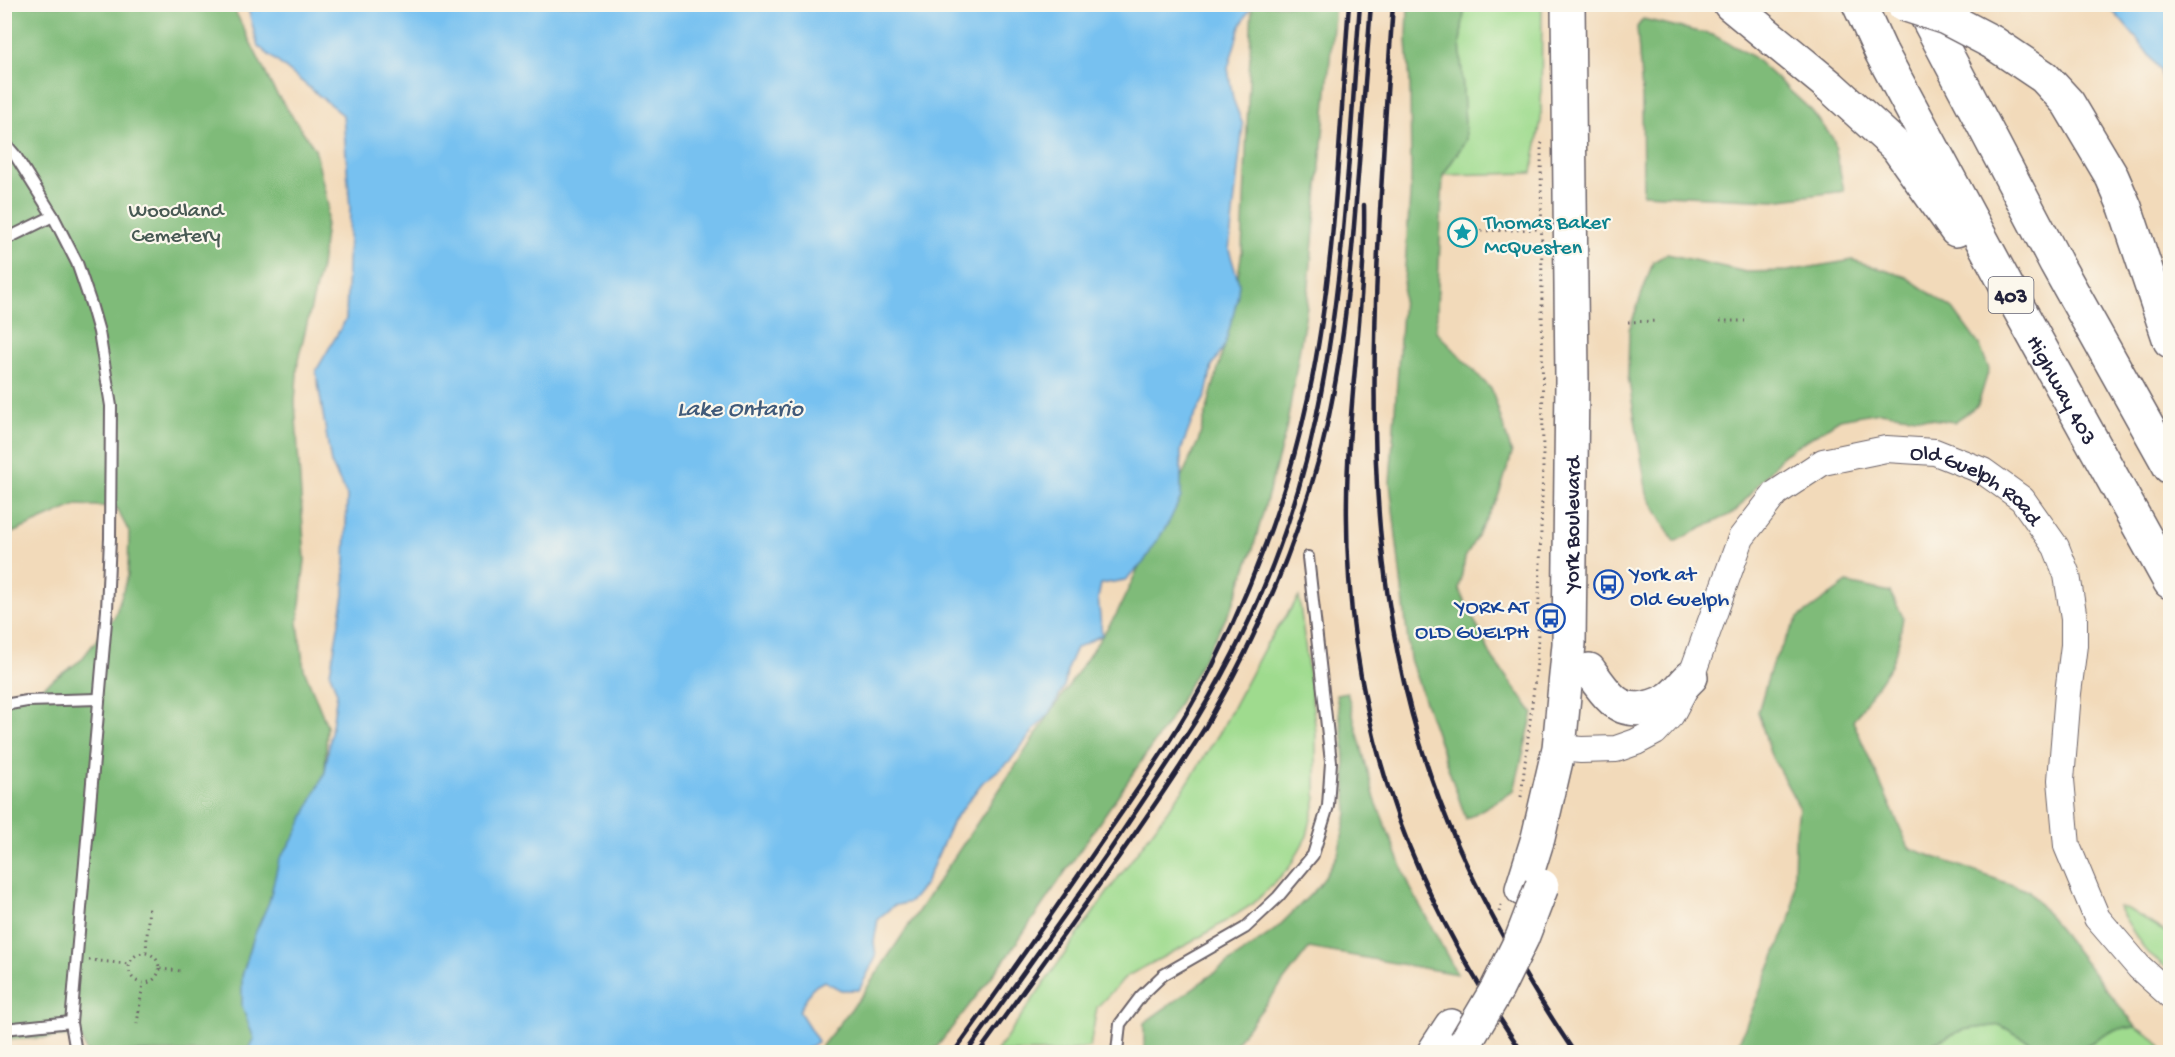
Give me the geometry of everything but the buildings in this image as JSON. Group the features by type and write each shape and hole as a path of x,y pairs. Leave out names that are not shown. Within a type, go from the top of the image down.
{"main road":[{"name":"York Boulevard","path":"1568,4 1572,381 1570,749"},
{"name":"York Boulevard","path":"1452,1043 1523,889 1538,838 1570,749 1589,670 1589,394 1583,4"},
{"path":"1730,4 1822,80 1897,147 1960,235 2028,351 2126,504"},
{"name":"Highway 403","path":"1859,4 1881,52 2170,582"},
{"path":"1903,4 1946,18 1992,42 2044,77 2068,104 2112,177 2125,207 2170,341"},
{"name":"403","path":"1920,4 2056,263 2170,467"},
{"path":"1589,670 1614,701 1634,709 1645,709 1668,699 1691,677"}],"street":[{"name":"Old Guelph Road","path":"1570,749 1616,749 1655,732 1671,715 1691,677 1741,538 1776,493 1822,462 1886,448 1935,452 1983,471 2022,499 2056,547 2067,575 2074,619 2074,645 2061,780 2067,846 2097,918 2139,967 2170,995"}],"lane":[{"path":"4,142 15,155 53,216 77,263 99,332 111,406 111,538 71,1022 76,1053"},
{"path":"4,240 53,216"},
{"path":"1117,1053 1120,1024 1142,996 1163,975 1245,927 1278,897 1313,855 1328,806 1331,762 1308,556"},
{"path":"4,705 27,701 99,699"},
{"path":"4,1029 71,1022"}],"path":[{"path":"1520,805 1538,650 1543,466 1541,145 1546,135"},
{"path":"1481,231 1540,229"},
{"path":"1628,322 1658,321"},
{"path":"1720,321 1745,321"},
{"path":"1498,912 1523,889"},
{"path":"146,952 149,905"},
{"path":"146,952 156,958 160,969 154,980 142,983 135,980 130,973 129,964 135,955 146,952"},
{"path":"77,959 129,964"},
{"path":"160,969 182,970"},
{"path":"137,1024 142,983"}],"green space":[{"name":"Woodland Cemetery","path":"5,5 232,5 274,90 315,149 328,205 321,267 298,360 295,402 305,560 298,623 304,669 327,726 322,844 270,1052 86,1052 81,1036 5,1040 5,704 41,688 81,660 115,616 128,575 129,532 116,507 76,505 5,536"},
{"path":"1252,5 1335,5 1307,306 1286,430 1253,549 1232,607 1169,721 1006,958 933,1052 817,1052 863,994 1116,615 1198,442 1230,325 1242,251"},
{"path":"1408,5 1465,5 1460,42 1466,140 1443,175 1436,331 1492,390 1512,454 1498,497 1465,558 1459,589 1493,659 1533,713 1514,791 1466,819 1410,659 1390,483 1411,181"},
{"path":"1465,5 1542,5 1541,120 1532,173 1443,175 1466,140 1460,42"},
{"path":"1643,19 1713,35 1752,56 1812,111 1834,140 1844,191 1774,200 1643,194 1642,93 1637,27"},
{"path":"1667,254 1746,272 1788,271 1853,260 1906,277 1953,309 1980,346 1989,369 1978,405 1954,422 1879,412 1840,419 1783,455 1735,512 1674,542 1647,494 1628,376 1629,330 1653,262"},
{"path":"1847,583 1890,592 1903,617 1898,645 1891,665 1853,721 1909,848 2029,891 2136,1027 2116,1029 2083,1047 2048,1052 2000,1025 1962,1030 1915,1052 1735,1052 1793,911 1795,841 1799,807 1770,753 1758,712 1772,664 1798,618"},
{"path":"1299,597 1316,732 1316,798 1307,836 1289,868 1253,904 1192,942 1127,976 1097,1007 1090,1047 1062,1052 996,1052 1110,889 1185,787 1220,732 1266,645"},
{"path":"1347,692 1375,799 1410,887 1457,974 1309,948 1229,1052 1156,1052 1144,1047 1144,1023 1276,929 1319,886 1338,854 1347,814 1344,743 1336,694"},
{"path":"2118,907 2128,909 2170,935 2170,971 2144,949"},
{"path":"2000,1025 2048,1052 1915,1052 1962,1030"},
{"path":"2136,1027 2153,1038 2165,1052 2054,1052 2083,1047 2116,1029"}],"water":[{"name":"Lake Ontario","path":"247,5 1252,5 1240,27 1228,68 1233,99 1243,125 1229,250 1239,283 1237,300 1225,345 1212,366 1206,395 1192,421 1181,450 1181,497 1169,522 1143,563 1125,580 1101,584 1098,598 1102,635 1076,648 1068,666 1064,687 1050,713 1010,761 982,783 953,821 925,884 910,902 893,906 878,919 874,942 876,957 859,990 841,990 824,981 812,988 799,1011 818,1041 802,1052 248,1052 254,1039 242,1006 242,976 254,936 269,902 279,860 295,836 325,772 337,693 330,673 344,595 347,496 331,463 316,371 346,319 350,208 343,115 258,46"},
{"path":"2108,5 2170,5 2170,103 2160,70"}],"railway":[{"path":"954,1052 1171,738 1200,690 1229,633 1270,532 1292,464 1318,346 1331,249 1349,4"},
{"path":"967,1052 1110,850 1196,720 1246,627 1274,562 1306,461 1329,348 1343,234 1360,4"},
{"path":"979,1052 1117,860 1206,726 1256,630 1297,530 1326,428 1344,326 1371,4"},
{"path":"1393,4 1378,251 1374,391 1380,530 1388,599 1400,667 1417,735 1453,835 1483,899 1517,962 1574,1052"},
{"path":"1364,205 1362,278 1350,422 1347,495 1349,578 1358,660 1386,781 1411,851 1469,969 1522,1052"}],"place":[{"name":"Thomas Baker McQuesten","path":"1463,233"},
{"name":"York at Old Guelph","path":"1609,585"},
{"name":"YORK AT OLD GUELPH","path":"1550,618"}]}
